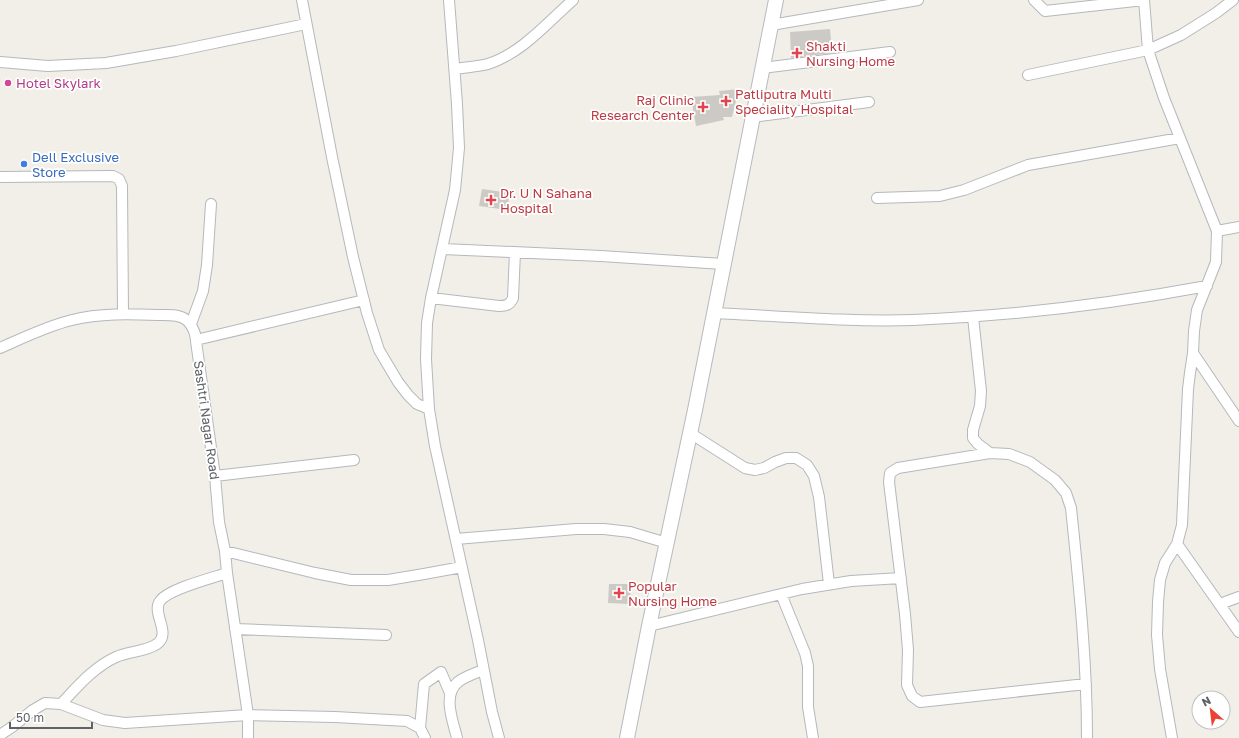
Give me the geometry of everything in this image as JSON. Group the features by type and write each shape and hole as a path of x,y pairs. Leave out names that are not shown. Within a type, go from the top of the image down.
{"main road":[{"path":"627,738 666,543 690,433 776,0"}],"street":[{"path":"302,0 333,164 364,300 380,350 398,382 408,396 417,404 429,409"},
{"path":"449,0 459,148 455,190 431,298 427,323 426,359 429,409 435,446 492,712 499,738"},
{"path":"454,69 487,64 510,54 533,36 573,0"},
{"path":"771,25 918,0"},
{"path":"1034,0 1045,11 1144,0 1148,50 1164,98 1217,232 1216,262 1197,310 1194,332 1193,353 1188,389 1182,525 1177,544 1165,563 1160,580 1157,635 1160,669 1172,738"},
{"path":"1028,75 1148,50 1181,36 1233,0"},
{"path":"0,62 48,66 106,63 176,51 306,24"},
{"path":"762,68 890,52"},
{"path":"752,117 869,102"},
{"path":"877,198 940,196 964,190 1028,165 1180,138"},
{"path":"0,177 113,176 119,179 122,186 122,314"},
{"path":"0,348 46,328 72,320 102,315 122,314 174,316 184,318 191,324 203,291 207,265 211,204"},
{"path":"1217,232 1239,227"},
{"path":"443,249 601,256 723,264"},
{"path":"431,298 506,306 513,298 515,252"},
{"path":"714,313 828,319 912,320 973,317 1067,307 1157,295 1207,286"},
{"path":"196,340 364,300"},
{"path":"973,317 981,391 980,406 973,430 973,438 990,453"},
{"name":"Sashtri Nagar Road","path":"191,324 196,340 215,476 219,522 225,551 248,715 248,738"},
{"path":"1193,353 1239,421"},
{"path":"690,433 745,468 755,470 764,468 786,458 796,458 807,465 814,476 819,497 829,584"},
{"path":"1086,684 920,702 912,696 907,685 908,650 901,578 888,482 890,473 898,468 990,453 1009,454 1030,462 1055,480 1066,493 1071,508 1084,654 1086,684 1087,738"},
{"path":"215,476 354,460"},
{"path":"456,539 576,529 604,529 630,532 666,543"},
{"path":"1177,544 1239,632"},
{"path":"225,551 315,573 351,580 388,580 462,567"},
{"path":"61,704 85,678 107,662 117,656 150,647 158,643 162,637 158,610 159,602 164,597 174,591 227,573"},
{"path":"649,626 802,589 851,581 901,578"},
{"path":"781,594 805,654 808,666 808,707 813,738"},
{"path":"1220,604 1239,598"},
{"path":"235,629 386,635"},
{"path":"450,693 458,682 484,670"},
{"path":"425,738 420,728 424,684 441,672 450,693 449,704 457,738"},
{"path":"0,735 45,702 61,704 103,720 125,723 248,715 335,717 407,721 420,728"}],"building":[{"path":"830,29 832,53 791,58 790,32"},
{"path":"739,89 732,117 723,117 724,120 696,126 691,97 720,95 719,91"},
{"path":"482,189 510,193 507,210 479,206"},
{"path":"609,584 631,584 630,604 608,603"}],"place":[{"name":"Shakti Nursing Home","path":"797,53"},
{"name":"Hotel Skylark","path":"8,83"},
{"name":"Patliputra Multi Speciality Hospital","path":"726,101"},
{"name":"Raj Clinic Research Center","path":"703,107"},
{"name":"Dell Exclusive Store","path":"24,164"},
{"name":"Dr. U N Sahana Hospital","path":"491,200"},
{"name":"Popular Nursing Home","path":"619,593"}]}
